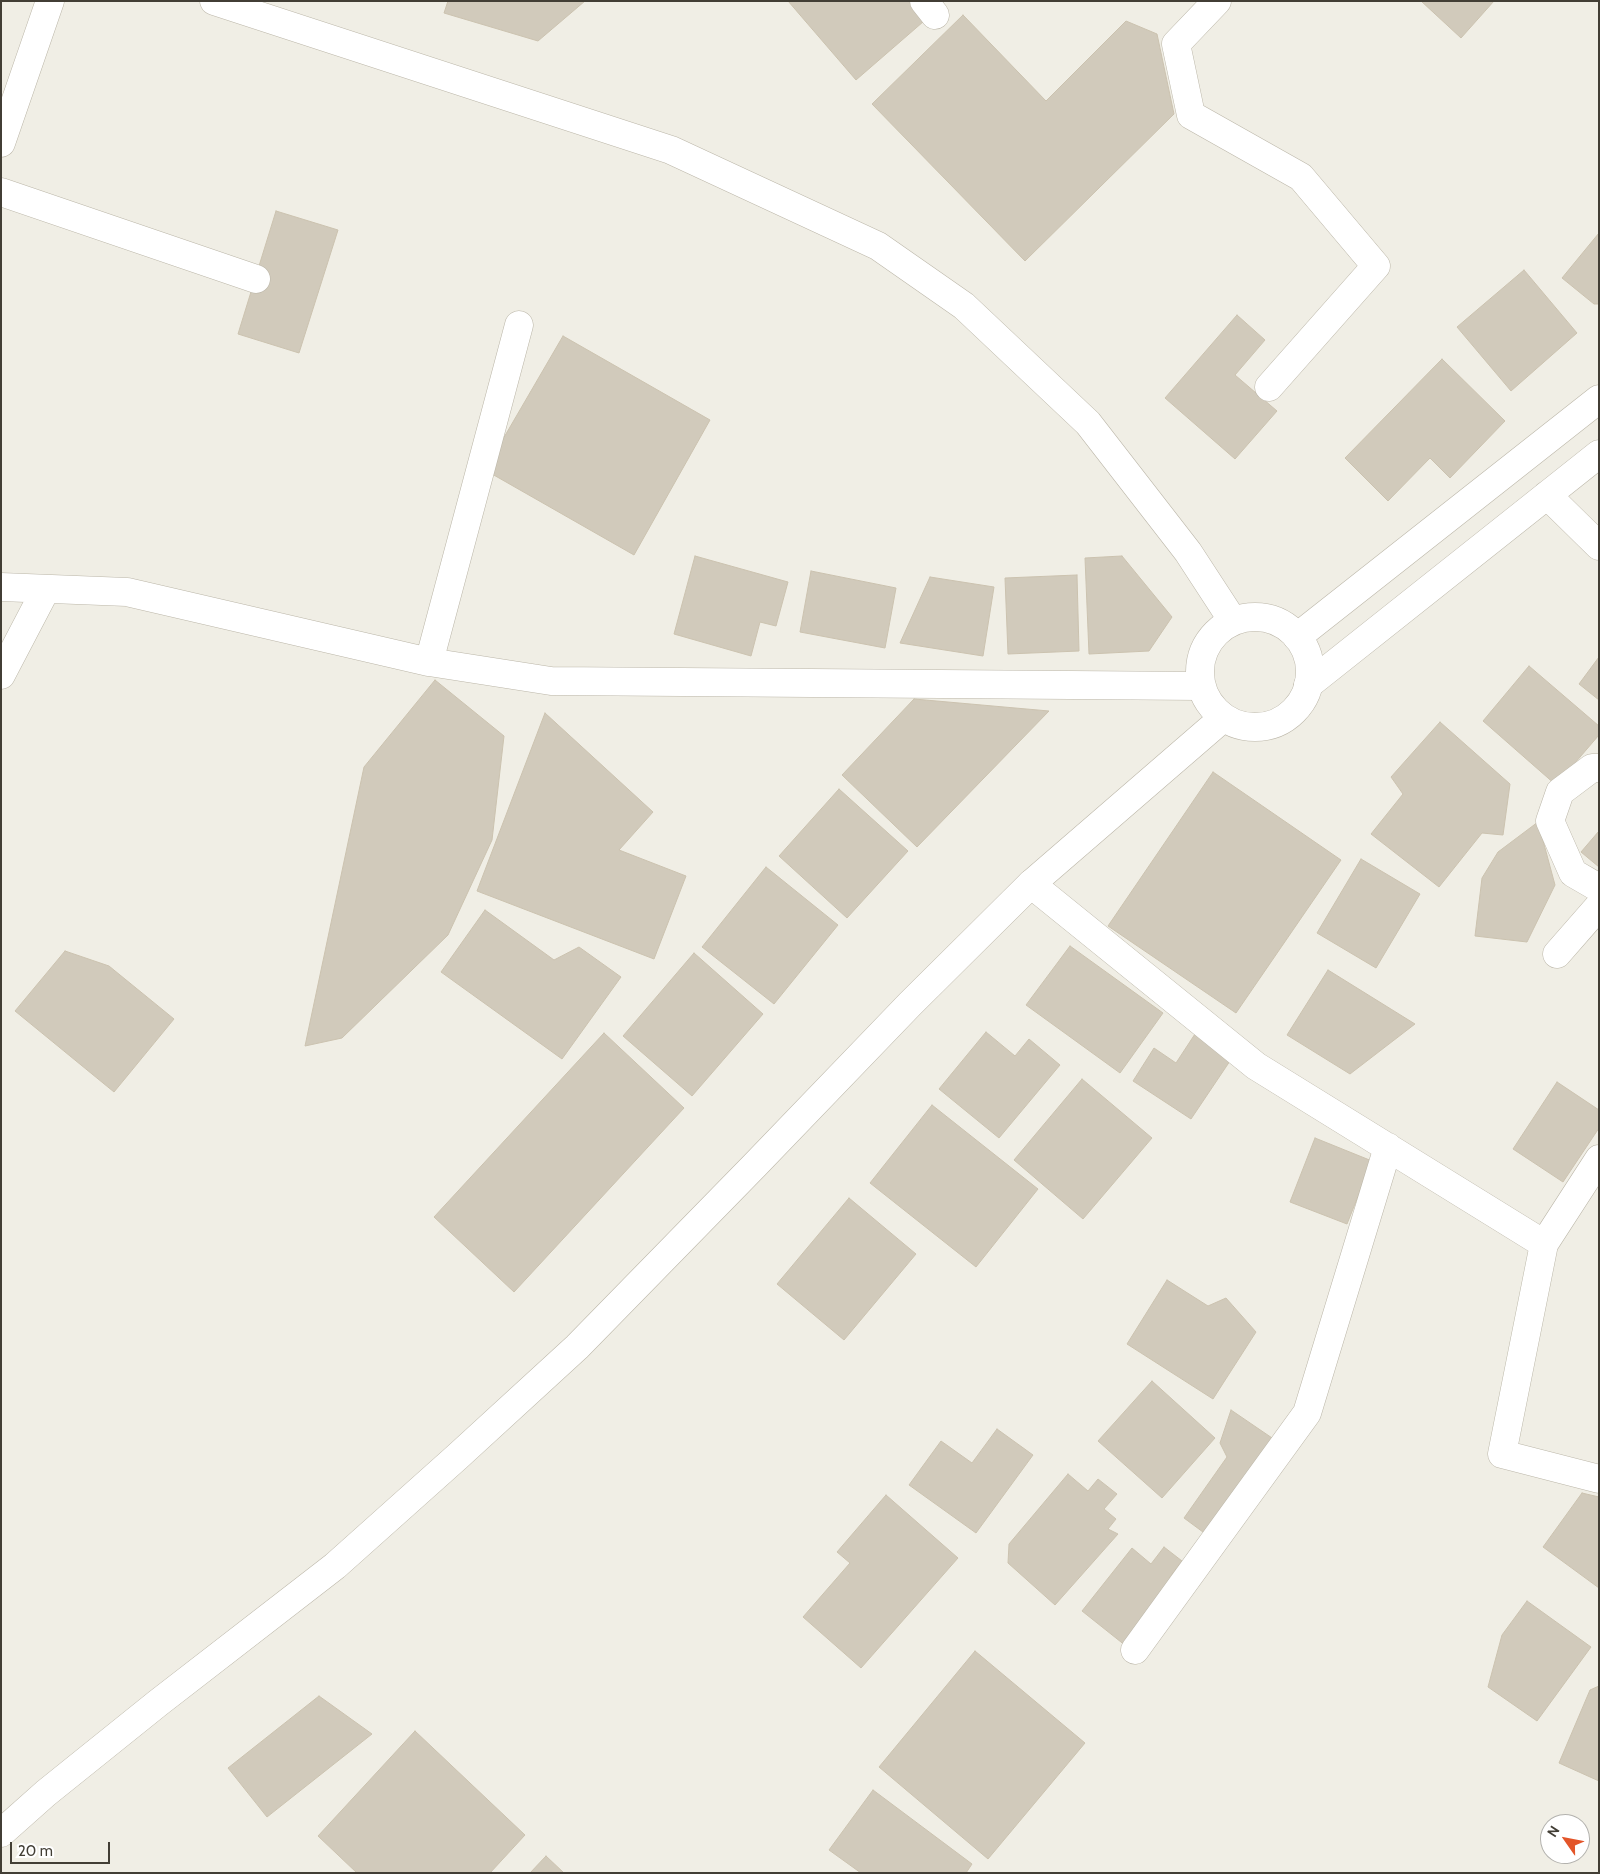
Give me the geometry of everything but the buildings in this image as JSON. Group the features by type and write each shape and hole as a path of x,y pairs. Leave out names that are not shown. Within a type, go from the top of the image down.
{"street":[{"path":"1,143 50,1"},
{"path":"214,1 671,150 878,246 964,306 1088,423 1188,552 1233,621"},
{"path":"1217,1 1176,44 1191,116 1301,177 1376,266 1269,387"},
{"path":"1,192 256,279"},
{"path":"429,662 519,325"},
{"path":"1297,638 1599,399"},
{"path":"1308,685 1599,454"},
{"path":"1547,495 1599,546"},
{"path":"1,588 127,592 429,662 551,681 1201,686"},
{"path":"1,675 46,589"},
{"path":"1252,617 1271,620 1283,625 1297,638 1304,648 1310,666 1308,685 1297,707 1282,720 1265,727 1246,727 1223,718 1209,704 1201,686 1200,665 1206,647 1217,632 1233,621 1252,617"},
{"path":"1,1833 46,1793 150,1709 335,1566 577,1347 910,1004 1031,884 1223,718"},
{"path":"1599,768 1592,768 1560,792 1550,821 1573,873 1599,888"},
{"path":"1031,884 1256,1066 1544,1244"},
{"path":"1557,954 1599,906"},
{"path":"1135,1650 1307,1413 1388,1147"},
{"path":"1599,1158 1544,1244 1502,1454 1599,1479"}]}
